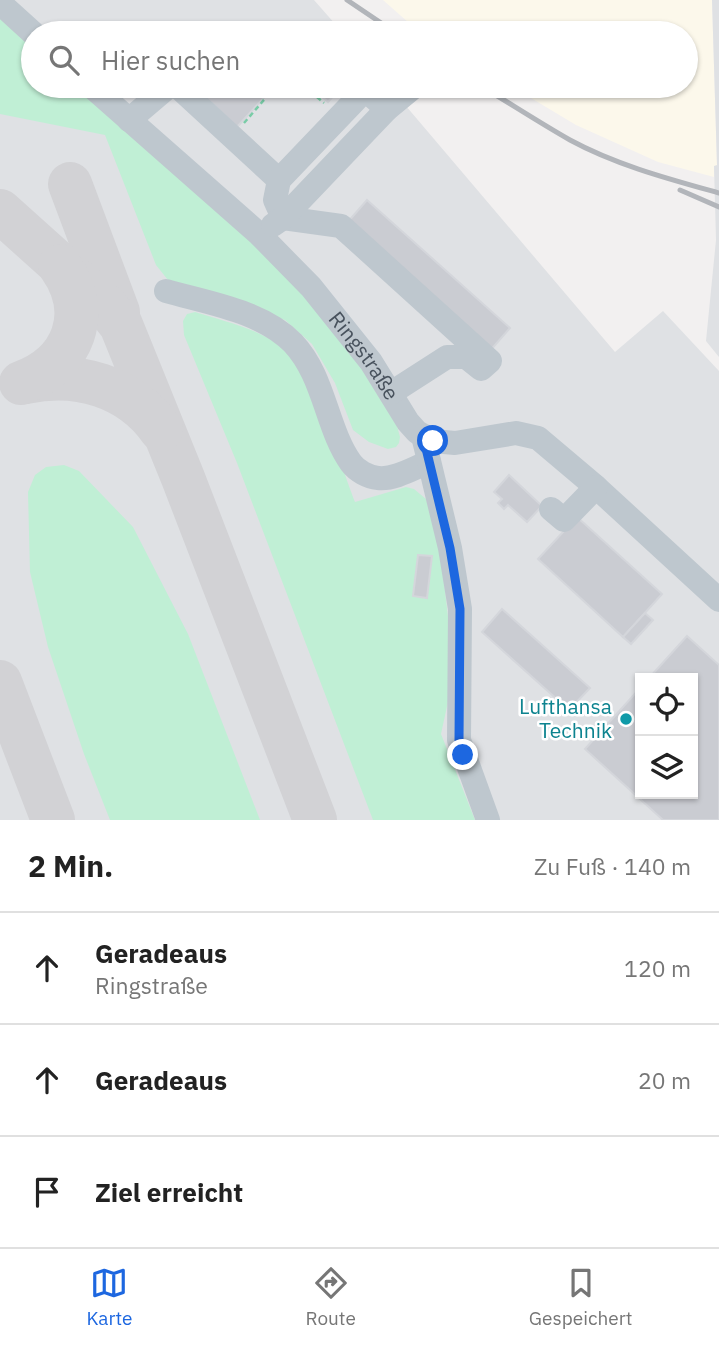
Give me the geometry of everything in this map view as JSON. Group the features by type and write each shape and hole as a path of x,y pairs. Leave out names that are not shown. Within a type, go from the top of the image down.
{"lane":[{"path":"0,3 21,22"},
{"name":"Ringstraße","path":"104,98 259,234 311,287 371,362 408,422 423,436 450,548 460,609 459,740 488,820"},
{"path":"129,120 155,98"},
{"path":"190,98 279,180"},
{"path":"283,218 275,200 279,180 357,98"},
{"path":"374,98 387,109"},
{"path":"259,234 283,218 400,98"},
{"path":"283,218 341,226 490,361 481,369 466,357 447,357 391,393"},
{"path":"166,291 245,315 271,326 293,344 311,368 343,448 360,472 377,479 389,478 429,463"},
{"path":"423,436 433,441 455,443 516,433 538,438 596,486 719,600"},
{"path":"551,509 564,520 596,486"}],"path":[{"path":"232,137 266,98"},
{"path":"318,98 339,117"}],"shaded area":[{"path":"0,0 314,0 332,21 21,21 21,98 399,98 615,352 663,311 719,371 719,820 0,820"},
{"path":"383,0 712,0 717,166 714,166 714,177 658,162 576,125 531,98 698,98 698,21 407,21"},
{"path":"712,0 719,0 719,357 706,341 716,240 714,166 717,165"}],"green space":[{"path":"0,0 21,21 21,98 105,98 311,287 397,426 400,437 396,447 388,449 369,442 353,430 335,383 312,344 285,320 186,289 168,280 156,265 105,135 0,114"},
{"path":"195,312 261,334 281,346 292,357 324,418 355,502 406,487 414,489 426,499 439,540 449,625 449,697 441,734 475,820 373,820 237,463 184,335 183,321 187,314"},
{"path":"64,465 79,471 133,527 188,634 260,820 110,820 84,754 48,647 30,572 28,492 35,475 46,467"}],"building":[{"path":"206,98 264,98 237,127"},
{"path":"367,200 510,328 489,352 346,224"},
{"path":"509,475 542,506 527,522 508,505 504,509 498,503 502,499 494,492"},
{"path":"577,517 662,594 623,637 538,559"},
{"path":"418,555 432,556 427,598 413,596"},
{"path":"502,609 590,688 569,710 482,632"},
{"path":"645,613 653,620 631,644 623,637"},
{"name":"Lufthansa Technik","path":"687,636 719,665 719,820 663,820 640,799 698,799 698,673 654,673"},
{"name":"Lufthansa Technik","path":"635,694 635,795 585,749"}],"taxiway":[{"path":"70,184 118,312"},
{"path":"0,211 106,306 121,325 315,820"},
{"path":"21,383 54,363 73,335 75,301 70,284 60,266"},
{"path":"26,382 64,379 101,385 134,402 161,430"},
{"path":"0,682 53,820"}],"railway":[{"path":"347,0 378,21"},
{"path":"500,98 559,134 606,157 643,171 719,193"},
{"path":"680,190 719,207"}],"place":[{"name":"Lufthansa Technik","path":"626,719"}],"route":[{"path":"433,441 423,436 456,575 460,609 459,740 463,755"}]}
